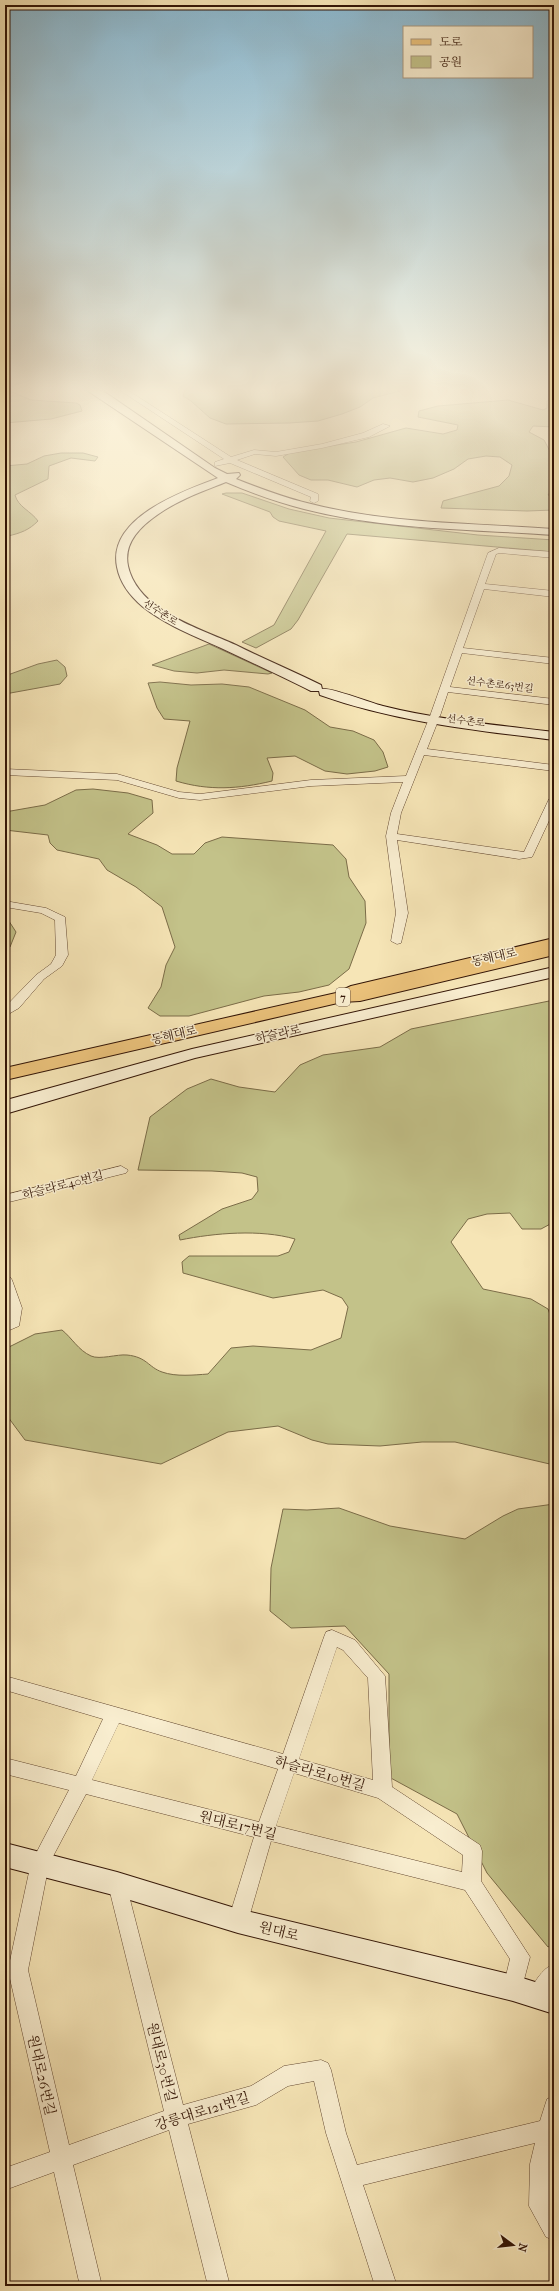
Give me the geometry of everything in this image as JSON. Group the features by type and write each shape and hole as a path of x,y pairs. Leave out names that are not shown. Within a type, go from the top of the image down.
{"main road":[{"path":"447,968 517,940 554,929"},
{"name":"동해대로","path":"342,997 357,990 554,943"},
{"name":"동해대로","path":"5,1074 342,997 360,996 554,950"}],"street":[{"path":"167,508 146,529 136,544 129,559 121,552 131,532 148,516 197,494"},
{"path":"262,494 291,504 350,516 554,532"},
{"path":"286,494 314,501 413,516 554,526"},
{"path":"310,494 315,496 314,501"},
{"name":"선수촌로63번길","path":"434,718 492,553 499,550 554,555"},
{"name":"선수촌로","path":"129,559 124,576 131,588 153,609 182,625 367,708 554,736"},
{"path":"480,586 554,594"},
{"path":"458,650 554,661"},
{"name":"선수촌로63번길","path":"444,689 554,702"},
{"name":"선수촌로","path":"434,718 554,731"},
{"name":"선수촌로","path":"391,836 396,813 434,718"},
{"path":"420,750 554,768"},
{"path":"5,772 111,776 131,780 173,793 200,797 250,793 278,787 333,782 409,779"},
{"path":"397,941 402,913 391,836 520,856 528,855 554,801"},
{"path":"5,904 14,907 54,913 61,919 62,955 56,966 40,977 15,1005 5,1012"},
{"name":"하슬라로","path":"5,1108 23,1101 192,1054 554,972"},
{"name":"하슬라로40번길","path":"5,1199 121,1170"},
{"path":"5,1280 15,1308 14,1322 5,1327"},
{"path":"238,1921 265,1832 332,1637 349,1645 376,1676 383,1791"},
{"name":"하슬라로10번길","path":"5,1683 383,1791 473,1851 471,1883"},
{"name":"원대로26번길","path":"91,2286 18,1970 40,1864 81,1785 114,1714"},
{"name":"원대로17번길","path":"5,1766 471,1883"},
{"name":"원대로","path":"5,1855 117,1884 238,1921 512,1988 546,1998"},
{"path":"471,1883 520,1957 512,1988"},
{"name":"원대로30번길","path":"117,1884 218,2286"},
{"path":"546,1998 554,1973"},
{"name":"강릉대로121번길","path":"5,2179 176,2117 256,2095 284,2076 321,2070 336,2133 386,2286"},
{"path":"554,2106 540,2164 540,2206 554,2229"},
{"path":"350,2177 549,2129"}],"green space":[{"path":"5,494 17,494 15,495 19,503 38,521 31,527 17,534 8,536 5,534"},
{"path":"222,494 245,494 289,509 329,518 478,535 554,540 554,552 347,534 298,620 291,629 256,648 242,642 274,625 326,531 279,521 273,517 270,512"},
{"path":"469,494 549,494 548,495 554,498 554,510 527,511 441,508 443,501"},
{"path":"209,644 272,673 268,674 224,670 197,673 174,671 152,665"},
{"path":"57,660 65,667 67,676 60,684 5,694 5,676 38,664"},
{"path":"160,682 191,685 222,684 249,687 305,710 330,727 353,731 374,740 383,752 388,767 375,771 347,774 325,771 295,756 267,758 273,773 272,781 260,784 212,788 176,781 177,768 190,721 164,719 157,708 148,683"},
{"path":"93,789 128,793 152,800 153,813 128,834 157,845 172,854 194,854 205,843 222,837 333,845 346,859 349,877 365,901 366,923 349,969 329,985 299,992 264,996 189,1016 160,1016 148,1008 161,987 166,965 175,947 162,907 136,887 107,870 99,859 57,850 50,843 48,835 5,830 5,812 45,805 76,790"},
{"path":"5,915 16,932 10,947 5,950"},
{"path":"554,1000 554,1222 541,1229 522,1229 510,1213 487,1214 468,1219 451,1242 483,1289 531,1299 548,1309 554,1325 554,1465 455,1442 422,1442 380,1446 328,1444 312,1440 278,1426 228,1432 161,1464 25,1440 5,1413 5,1349 35,1334 62,1330 82,1351 91,1356 134,1356 143,1360 157,1370 173,1375 208,1374 231,1348 253,1346 311,1350 341,1338 348,1307 342,1298 323,1290 273,1298 183,1273 182,1262 189,1256 278,1256 289,1252 295,1239 267,1234 238,1233 208,1235 180,1240 179,1235 222,1209 252,1199 258,1191 257,1177 242,1173 212,1171 138,1170 150,1117 187,1089 211,1079 239,1087 275,1092 300,1065 323,1055 380,1047 411,1029"},
{"path":"554,1504 554,1944 548,1947 487,1873 457,1814 389,1777 389,1674 345,1626 291,1628 270,1611 271,1568 283,1509 307,1510 339,1508 390,1526 465,1539 503,1516 518,1509"}]}
